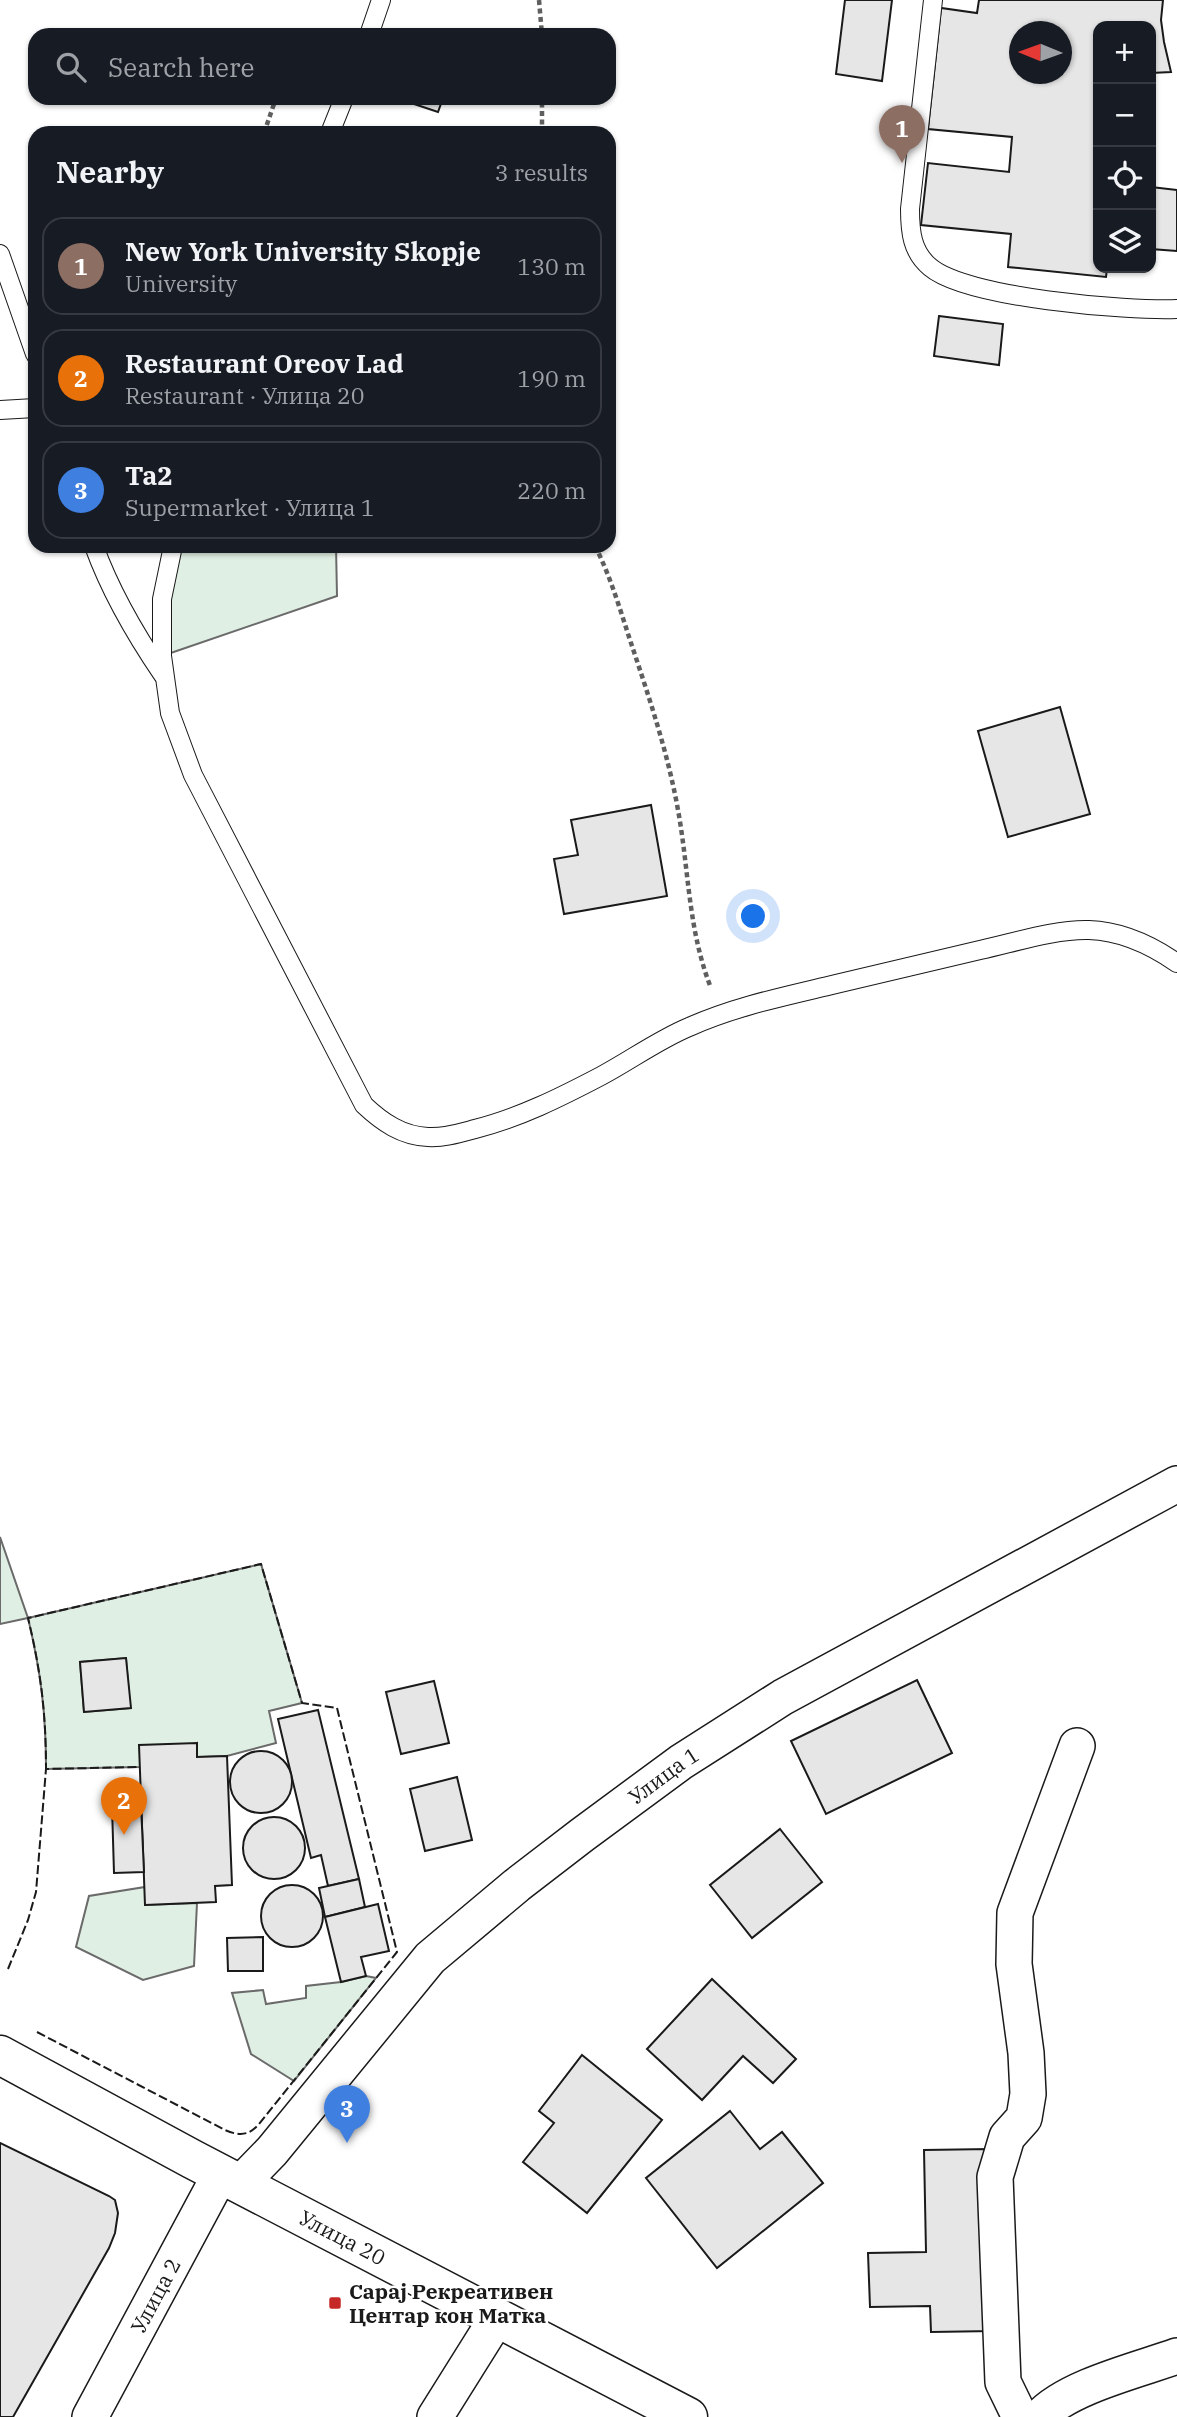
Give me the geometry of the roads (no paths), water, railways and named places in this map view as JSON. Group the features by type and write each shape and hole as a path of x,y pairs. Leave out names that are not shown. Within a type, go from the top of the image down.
{"street":[{"name":"Улица 1","path":"231,2179 272,2151 430,1958 517,1885 681,1762 783,1697 1177,1484"},
{"path":"1020,2417 1003,2382 995,2177 1007,2137 1024,2118 1028,2094 1026,2053 1014,1964 1015,1913 1077,1746"},
{"name":"Улица 20","path":"0,2055 231,2179 688,2417"},
{"name":"Улица 2","path":"90,2417 231,2179"},
{"path":"435,2417 497,2318"},
{"path":"1040,2417 1046,2410 1074,2393 1177,2356"}],"lane":[{"path":"371,28 381,0"},
{"path":"933,0 910,209 911,233 921,258 947,278 995,291 1076,303 1177,309"},
{"path":"334,126 341,105"},
{"path":"0,254 28,334"},
{"path":"0,411 28,409"},
{"path":"97,553 112,591 133,631 165,678"},
{"path":"172,553 162,599 162,656 170,713 193,775 364,1105 396,1129 427,1138 452,1135 511,1119 601,1076 688,1027 722,1014 775,999 1062,933 1087,930 1127,937 1177,963"}],"place":[{"name":"New York University Skopje","path":"902,163"},
{"name":"Restaurant Oreov Lad","path":"124,1835"},
{"name":"Ta2","path":"347,2143"},
{"name":"Сарај Рекреативен Центар кон Матка","path":"335,2303"}]}
